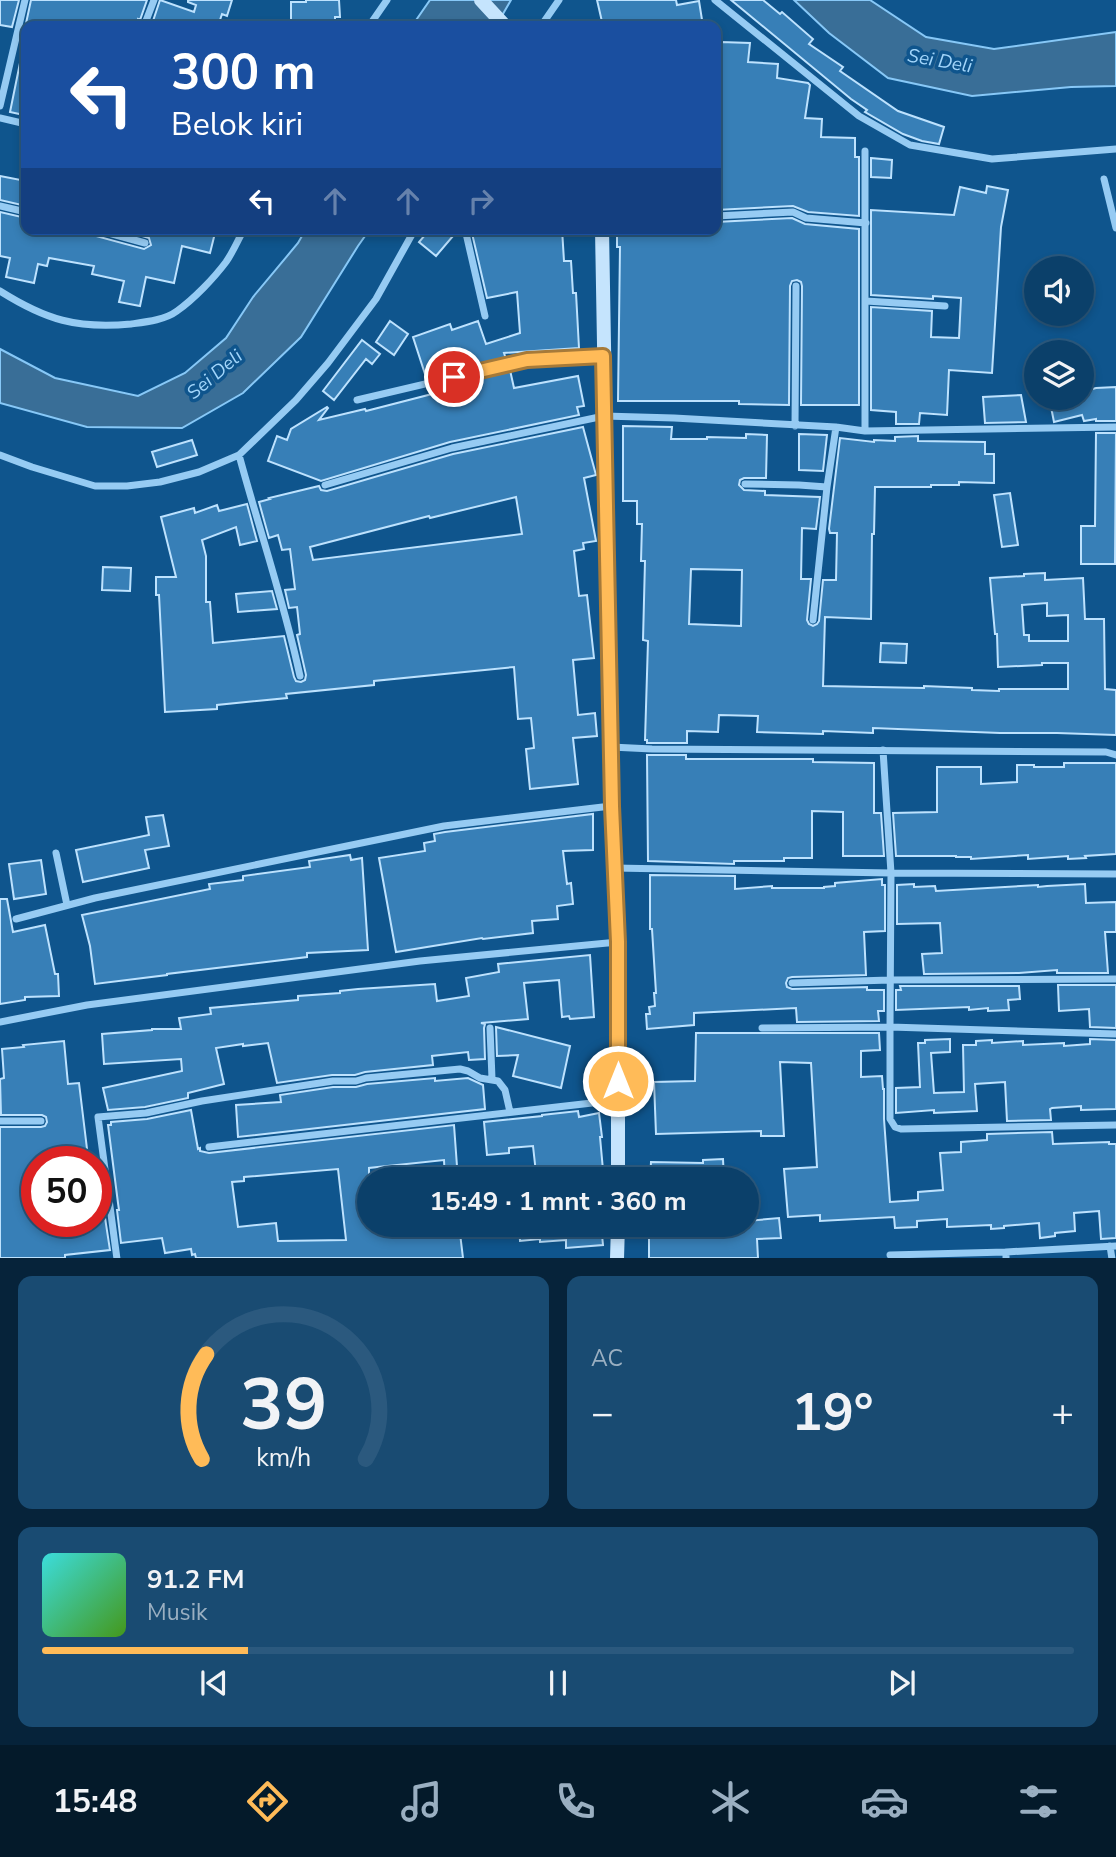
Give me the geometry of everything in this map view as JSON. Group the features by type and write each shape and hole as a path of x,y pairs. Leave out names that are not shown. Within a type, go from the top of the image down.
{"main road":[{"path":"481,0 500,21"},
{"path":"602,235 612,806 618,942 618,1167"},
{"path":"617,1258 618,1237"}],"street":[{"path":"0,106 25,0"},
{"path":"146,21 154,0"},
{"path":"372,21 387,0"},
{"path":"544,21 559,0"},
{"path":"715,0 859,116 910,145 992,159 1116,149"},
{"path":"0,118 21,123"},
{"path":"865,151 866,430"},
{"path":"1104,179 1116,228"},
{"path":"0,206 21,211"},
{"path":"721,216 793,212 806,218 866,223"},
{"path":"115,235 145,243"},
{"path":"0,291 23,306 60,321 105,327 147,322 175,313 195,296 226,262 241,235"},
{"path":"0,455 95,486 127,486 160,482 199,472 239,455 296,400 328,363 376,299 412,235"},
{"path":"465,235 485,316"},
{"path":"795,426 796,286"},
{"path":"866,301 945,306"},
{"path":"357,400 527,360 603,356"},
{"path":"325,485 452,448 604,416 866,430 1116,427"},
{"path":"813,620 836,427"},
{"path":"239,455 288,622 300,676"},
{"path":"745,484 827,487"},
{"path":"611,747 652,750 1106,752 1116,755"},
{"path":"883,750 891,873 890,1119 895,1127 901,1129 1116,1125"},
{"path":"16,919 95,898 444,826 612,806"},
{"path":"56,853 67,905"},
{"path":"614,868 1116,874"},
{"path":"0,1022 87,1005 392,965 618,942"},
{"path":"792,983 1116,979"},
{"path":"762,1028 890,1027 1116,1034"},
{"path":"490,1028 492,1079"},
{"path":"117,1258 98,1117 146,1113 202,1101 333,1081 355,1081 366,1077 451,1068 498,1081 505,1090 510,1112"},
{"path":"208,1147 618,1100"},
{"path":"0,1121 41,1121"},
{"path":"890,1255 1006,1255 1113,1246 1112,1258"}],"water":[{"path":"430,0 511,0 499,21 415,21"},
{"name":"Sei Deli","path":"794,0 870,0 926,37 994,49 1116,32 1116,86 1071,87 972,96 888,78 829,33"},
{"name":"Sei Deli","path":"303,235 366,235 301,337 243,393 182,428 87,427 0,403 0,349 55,378 138,396 185,373 226,338 253,297"}],"building":[{"path":"0,0 19,0 12,27 0,25"},
{"path":"31,0 147,0 137,21 26,21"},
{"path":"160,0 194,12 196,5 188,0 232,0 227,16 222,14 220,21 153,21"},
{"path":"339,0 340,17 335,17 335,21 291,21 291,2"},
{"path":"597,0 676,0 677,5 699,1 702,21 602,21"},
{"path":"731,0 763,0 780,14 782,12 813,39 809,44 843,67 840,71 898,111 944,127 939,144 903,134 865,112 867,110"},
{"path":"721,42 750,43 748,62 778,64 777,78 808,83 810,85 805,118 822,119 821,137 855,138 855,157 859,157 859,216 808,212 793,206 721,210"},
{"path":"20,63 21,63 21,114 10,112"},
{"path":"871,158 892,160 891,178 871,177"},
{"path":"0,176 21,180 21,205 0,200"},
{"path":"987,186 1008,190 1001,227 992,373 949,370 947,415 920,413 919,424 896,424 896,412 871,410 871,307 932,311 931,337 959,338 961,298 871,295 871,210 954,215 960,187 986,193"},
{"path":"0,212 21,217 21,235 92,235 144,249 151,245 149,238 139,235 214,235 210,253 182,246 174,283 146,277 140,306 119,302 124,281 92,274 94,266 49,258 47,266 38,264 34,283 6,277 10,258 0,256"},
{"path":"792,218 805,224 859,229 859,405 801,405 802,286 797,280 792,281 790,286 789,405 739,404 739,401 618,401 620,247 617,247 617,235 721,235 721,222"},
{"path":"425,235 454,235 436,256 419,242"},
{"path":"472,235 562,235 564,261 571,261 573,293 576,293 579,348 504,353 506,359 426,377 413,337 450,324 452,330 478,321 486,344 520,333 517,292 487,298"},
{"path":"390,321 408,334 394,355 376,342"},
{"path":"362,340 380,354 372,364 366,359 334,400 323,391"},
{"path":"510,370 514,388 578,376 584,406 577,407 579,415 450,442 321,481 268,461 277,436 287,440 291,429 327,407 319,420 432,394 430,389"},
{"path":"1116,387 1116,421 1084,421 1082,415 1054,422 1052,410 1094,410 1096,388"},
{"path":"1021,395 1026,422 985,423 983,397"},
{"path":"623,426 672,427 671,439 746,438 746,434 767,435 766,478 744,478 739,485 744,490 765,491 765,495 820,497 816,529 802,528 801,579 811,579 807,620 813,626 819,621 823,580 836,580 837,533 830,533 829,529 840,438 874,442 895,441 895,437 918,436 918,441 985,442 985,454 994,454 994,483 959,482 959,485 931,487 875,487 871,619 825,617 823,686 924,686 999,691 1068,689 1068,663 998,667 990,578 1045,573 1045,580 1083,578 1085,619 1104,619 1105,689 1116,690 1116,735 873,728 873,733 757,732 758,716 719,715 718,732 687,731 687,743 647,743 648,641 643,640 645,561 641,561 642,524 637,524 637,501 623,501","holes":["691,569 742,570 741,626 689,624","1047,603 1047,616 1068,615 1068,641 1029,641 1029,635 1024,635 1022,605"]},
{"path":"583,427 596,475 584,478 596,541 583,543 584,549 574,551 579,596 587,595 594,658 573,660 578,715 595,713 597,736 573,738 578,784 530,789 526,749 534,748 531,718 518,719 514,667 374,681 374,685 286,694 287,698 217,705 217,709 165,712 156,577 176,577 161,517 194,508 195,513 217,505 219,511 247,504 257,541 240,545 236,527 202,540 206,556 206,602 210,602 213,643 284,636 294,677 301,682 306,675 297,635 300,634 297,607 289,608 285,590 295,589 290,549 282,550 278,535 269,538 259,502 319,486 321,490 327,491 453,454","holes":["516,497 522,534 313,560 310,547"]},
{"path":"1096,433 1116,433 1115,564 1081,564 1081,526 1095,526"},
{"path":"799,434 827,435 823,471 799,470"},
{"path":"192,440 197,455 157,467 152,452"},
{"path":"1010,493 1018,545 1002,547 994,495"},
{"path":"103,567 131,568 130,591 102,590"},
{"path":"272,591 277,609 238,612 236,594"},
{"path":"881,643 907,644 906,663 880,662"},
{"path":"647,755 686,755 686,759 813,759 813,762 874,763 874,813 881,813 884,856 843,856 843,812 812,811 812,858 734,861 734,864 648,861"},
{"path":"1064,763 1116,763 1116,854 1068,859 1068,856 1028,859 1028,855 971,859 956,856 896,856 893,813 937,812 937,767 981,767 981,784 1017,782 1017,765 1064,767"},
{"path":"593,814 593,850 563,851 567,884 571,883 573,904 557,906 558,919 532,921 533,933 396,952 379,858 425,851 424,843 435,841 434,834"},
{"path":"163,815 169,846 145,850 149,868 83,882 76,850 149,835 146,817"},
{"path":"350,855 351,860 362,858 368,950 307,953 307,957 95,984 90,946 82,915 210,889 209,884 243,880 243,876 310,867 309,861"},
{"path":"41,860 46,894 14,899 9,864"},
{"path":"650,875 735,876 735,889 772,886 824,888 835,886 835,883 882,879 882,885 885,885 885,931 864,932 866,975 792,977 788,978 786,983 787,987 792,989 867,987 867,990 884,990 884,1011 878,1011 879,1021 797,1022 796,1008 694,1013 694,1025 647,1029 646,1014 650,1014 649,1007 655,1006 656,993 650,929"},
{"path":"914,884 914,887 935,886 936,891 1085,884 1086,903 1116,902 1116,932 1105,932 1108,973 1057,973 1057,970 924,974 922,954 942,953 940,923 897,924 897,885"},
{"path":"0,899 7,899 13,932 45,925 55,974 58,974 59,996 25,997 25,1000 0,1004"},
{"path":"590,955 594,1017 562,1017 559,980 524,983 528,1019 481,1023 485,1024 485,1059 469,1060 468,1052 432,1056 433,1065 277,1083 268,1043 243,1044 216,1048 224,1084 188,1093 188,1098 145,1107 108,1110 103,1088 182,1071 181,1059 104,1064 102,1034 181,1029 179,1018 211,1014 210,1008 298,1000 298,996 358,989 435,984 437,1001 469,996 466,978 499,972 498,964"},
{"path":"1058,985 1116,985 1116,1028 1090,1027 1089,1009 1059,1011"},
{"path":"900,986 1019,986 1020,999 1008,1000 1009,1010 969,1010 969,1007 896,1010 896,990 901,990"},
{"path":"496,1027 570,1046 561,1088 513,1076 518,1055 497,1056"},
{"path":"696,1033 879,1033 880,1050 861,1051 861,1077 882,1076 890,1202 918,1200 918,1192 943,1190 940,1153 961,1152 961,1142 987,1140 987,1134 1052,1132 1053,1144 1116,1144 1116,1238 1101,1239 1099,1211 1074,1213 1075,1231 1040,1238 1039,1223 991,1229 991,1225 947,1227 947,1219 917,1221 917,1227 895,1228 894,1217 820,1221 820,1215 788,1217 784,1169 817,1167 811,1063 780,1062 784,1136 761,1136 761,1131 656,1134 654,1082 695,1081"},
{"path":"950,1039 950,1052 931,1053 934,1093 964,1092 963,1045 976,1045 976,1041 1023,1041 1023,1045 1064,1043 1064,1046 1090,1044 1090,1039 1116,1040 1116,1109 1081,1110 1081,1106 1052,1108 1051,1120 1007,1121 1005,1082 975,1084 977,1111 896,1113 896,1088 920,1087 918,1043 925,1043 925,1040"},
{"path":"64,1041 68,1084 79,1083 87,1146 21,1146 21,1237 108,1237 110,1250 65,1255 65,1258 0,1258 0,1127 41,1127 47,1122 42,1115 1,1115 0,1079 4,1078 2,1049 24,1047 23,1045"},
{"path":"435,1078 435,1081 468,1078 483,1085 485,1109 238,1137 236,1105 281,1102 280,1095 333,1087"},
{"path":"191,1110 198,1149 209,1153 454,1125 457,1167 444,1167 444,1160 357,1167 357,1237 460,1237 463,1258 196,1258 191,1249 165,1253 162,1238 121,1243 108,1125 111,1125 111,1122 147,1119","holes":["338,1169 346,1240 278,1241 276,1223 238,1227 232,1182 244,1181 244,1177"]},
{"path":"578,1111 579,1117 599,1113 603,1167 535,1167 533,1146 509,1148 509,1153 487,1155 484,1122"},
{"path":"723,1159 723,1167 651,1167 651,1162 703,1163 703,1160"},
{"path":"779,1218 781,1238 757,1239 758,1258 649,1258 649,1237 759,1237 759,1220"},
{"path":"520,1237 602,1237 603,1245 566,1248 566,1240 520,1241"}],"route":[{"path":"454,377 527,360 603,356 612,806 618,942 618,1081"}]}
